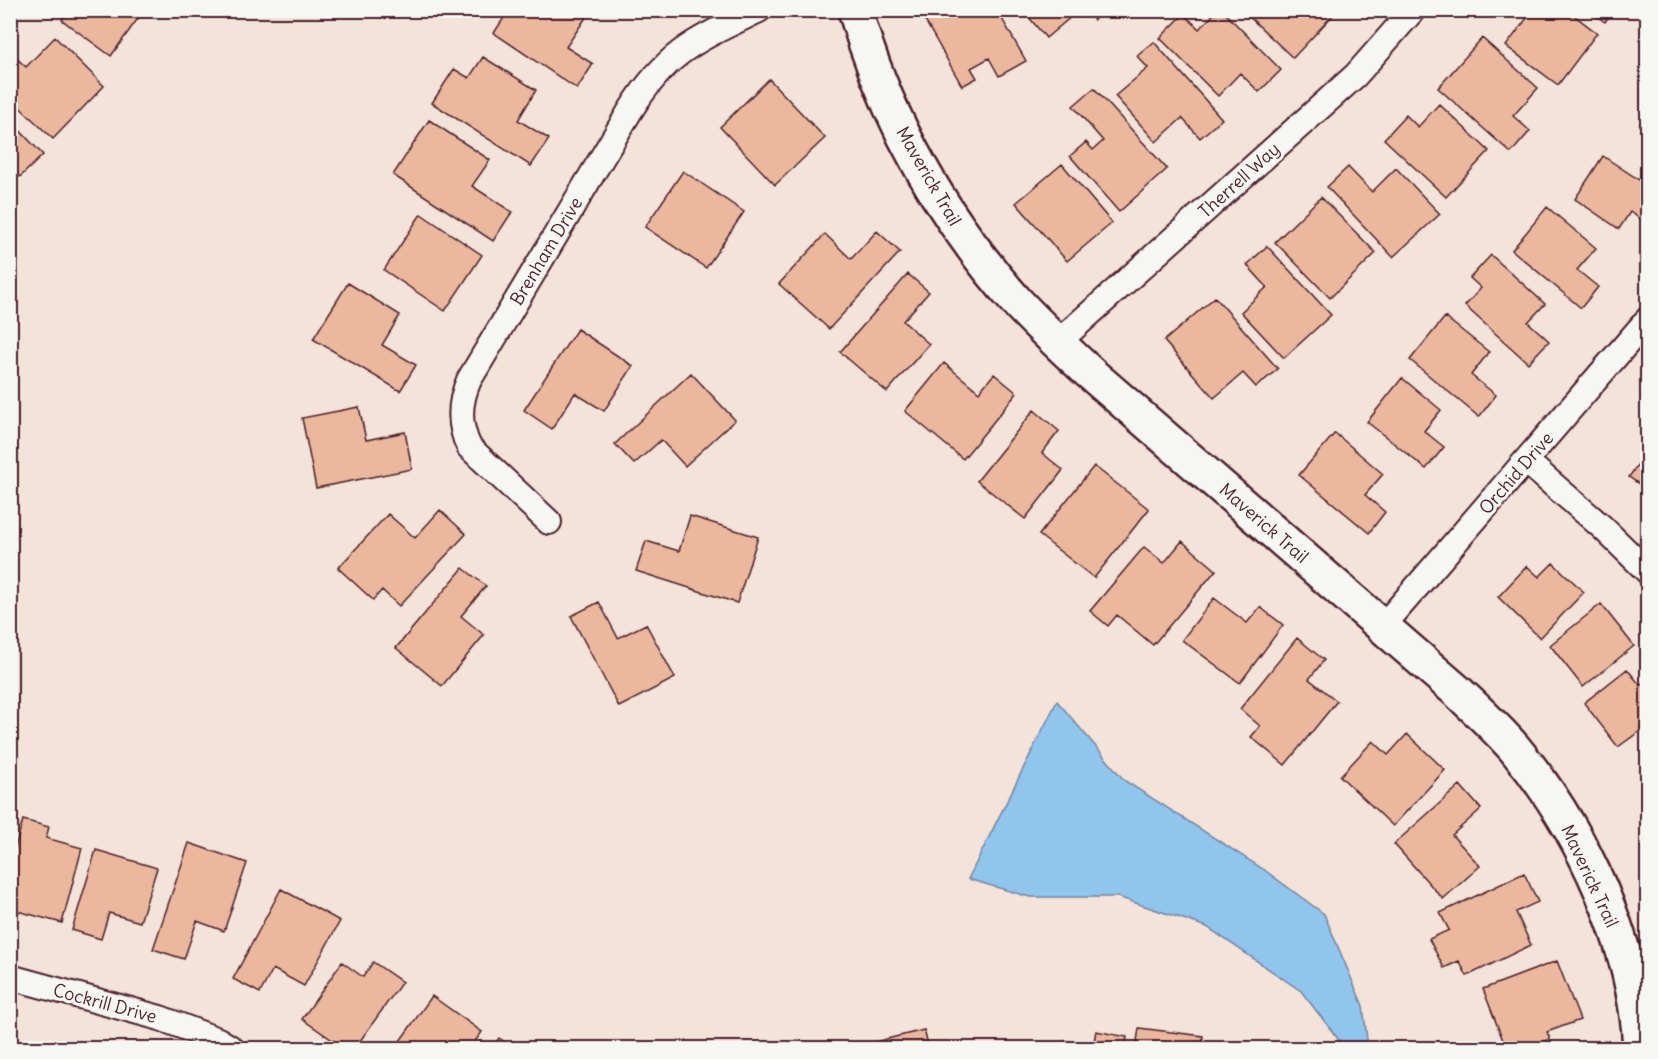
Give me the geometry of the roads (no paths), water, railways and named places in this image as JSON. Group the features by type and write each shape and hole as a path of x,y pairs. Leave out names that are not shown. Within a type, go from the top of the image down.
{"street":[{"name":"Brenham Drive","path":"549,522 469,447 462,433 460,421 463,393 630,111 653,77 666,63 699,39 759,10"},
{"name":"Maverick Trail","path":"855,10 882,89 906,141 940,200 1016,301 1057,343 1383,626 1490,722 1516,750 1563,818 1604,897 1618,934 1635,1006 1640,1048"},
{"name":"Therrell Way","path":"1057,343 1356,75 1413,10"},
{"name":"Orchid Drive","path":"1383,626 1647,319"},
{"path":"1526,461 1602,527 1647,572"},
{"name":"Cockrill Drive","path":"10,977 160,1018 218,1040 231,1048"}],"water":[{"path":"1057,701 1125,781 1263,869 1324,914 1363,1006 1368,1048 1345,1048 1301,991 1207,927 1118,897 1030,897 968,879"}]}
